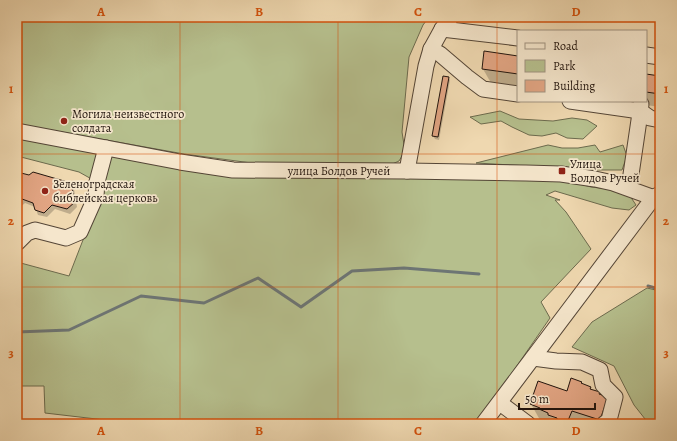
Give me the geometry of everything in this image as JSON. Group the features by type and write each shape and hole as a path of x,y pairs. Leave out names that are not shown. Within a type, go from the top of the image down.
{"street":[{"path":"407,171 426,66 431,49 447,23 517,38"},
{"path":"431,49 440,54 467,78 483,89 517,94"},
{"path":"647,55 660,57"},
{"path":"584,102 640,106 650,118 660,120"},
{"path":"629,188 640,106"},
{"name":"улица Болдов Ручей","path":"17,131 180,162 233,170 561,174 613,183 658,197"},
{"path":"17,243 27,233 34,230 66,238 80,232 96,196 97,182 106,148"},
{"path":"483,424 658,197"},
{"path":"533,358 582,362 600,370 603,385 615,397 609,420 604,424"},
{"path":"500,403 528,424"}],"green space":[{"path":"17,17 429,17 423,25 409,57 402,132 405,151 399,161 390,165 259,164 184,154 17,124"},
{"path":"500,111 519,119 553,121 572,118 587,120 597,126 583,139 567,138 556,133 542,136 529,135 501,121 481,124 470,117"},
{"path":"17,138 181,168 572,182 591,187 609,189 630,196 636,205 629,210 612,208 555,191 546,195 560,200 555,200 566,212 591,249 541,302 550,318 485,412 475,424 105,424 105,420 45,413 44,386 17,386 17,262 69,276 104,186 79,172 17,156"},
{"path":"548,145 562,148 578,148 595,145 600,152 623,145 627,156 622,170 476,163"},
{"path":"647,288 660,291 660,424 649,424 634,405 614,366 572,347 592,322"}],"building":[{"path":"484,51 517,56 517,74 482,69"},
{"path":"647,74 660,76 660,94 647,92"},
{"path":"443,76 449,77 438,137 432,136"},
{"name":"Зеленоградская библейская церковь","path":"17,172 29,175 33,172 71,183 75,202 67,209 52,205 44,213 35,210 33,203 22,199 17,203"},
{"path":"571,378 582,382 581,383 591,387 590,389 600,392 599,394 608,397 600,420 572,411 567,423 557,420 557,418 548,415 548,413 539,409 540,408 530,404 538,381 567,391"}],"waterway":[{"path":"17,332 69,330 141,296 204,303 258,278 301,307 352,271 404,268 479,274"},
{"path":"648,286 659,289 660,297"}],"place":[{"name":"Могила неизвестного солдата","path":"64,121"},
{"name":"Улица Болдов Ручей","path":"562,171"},
{"name":"Зеленоградская библейская церковь","path":"45,191"}]}
